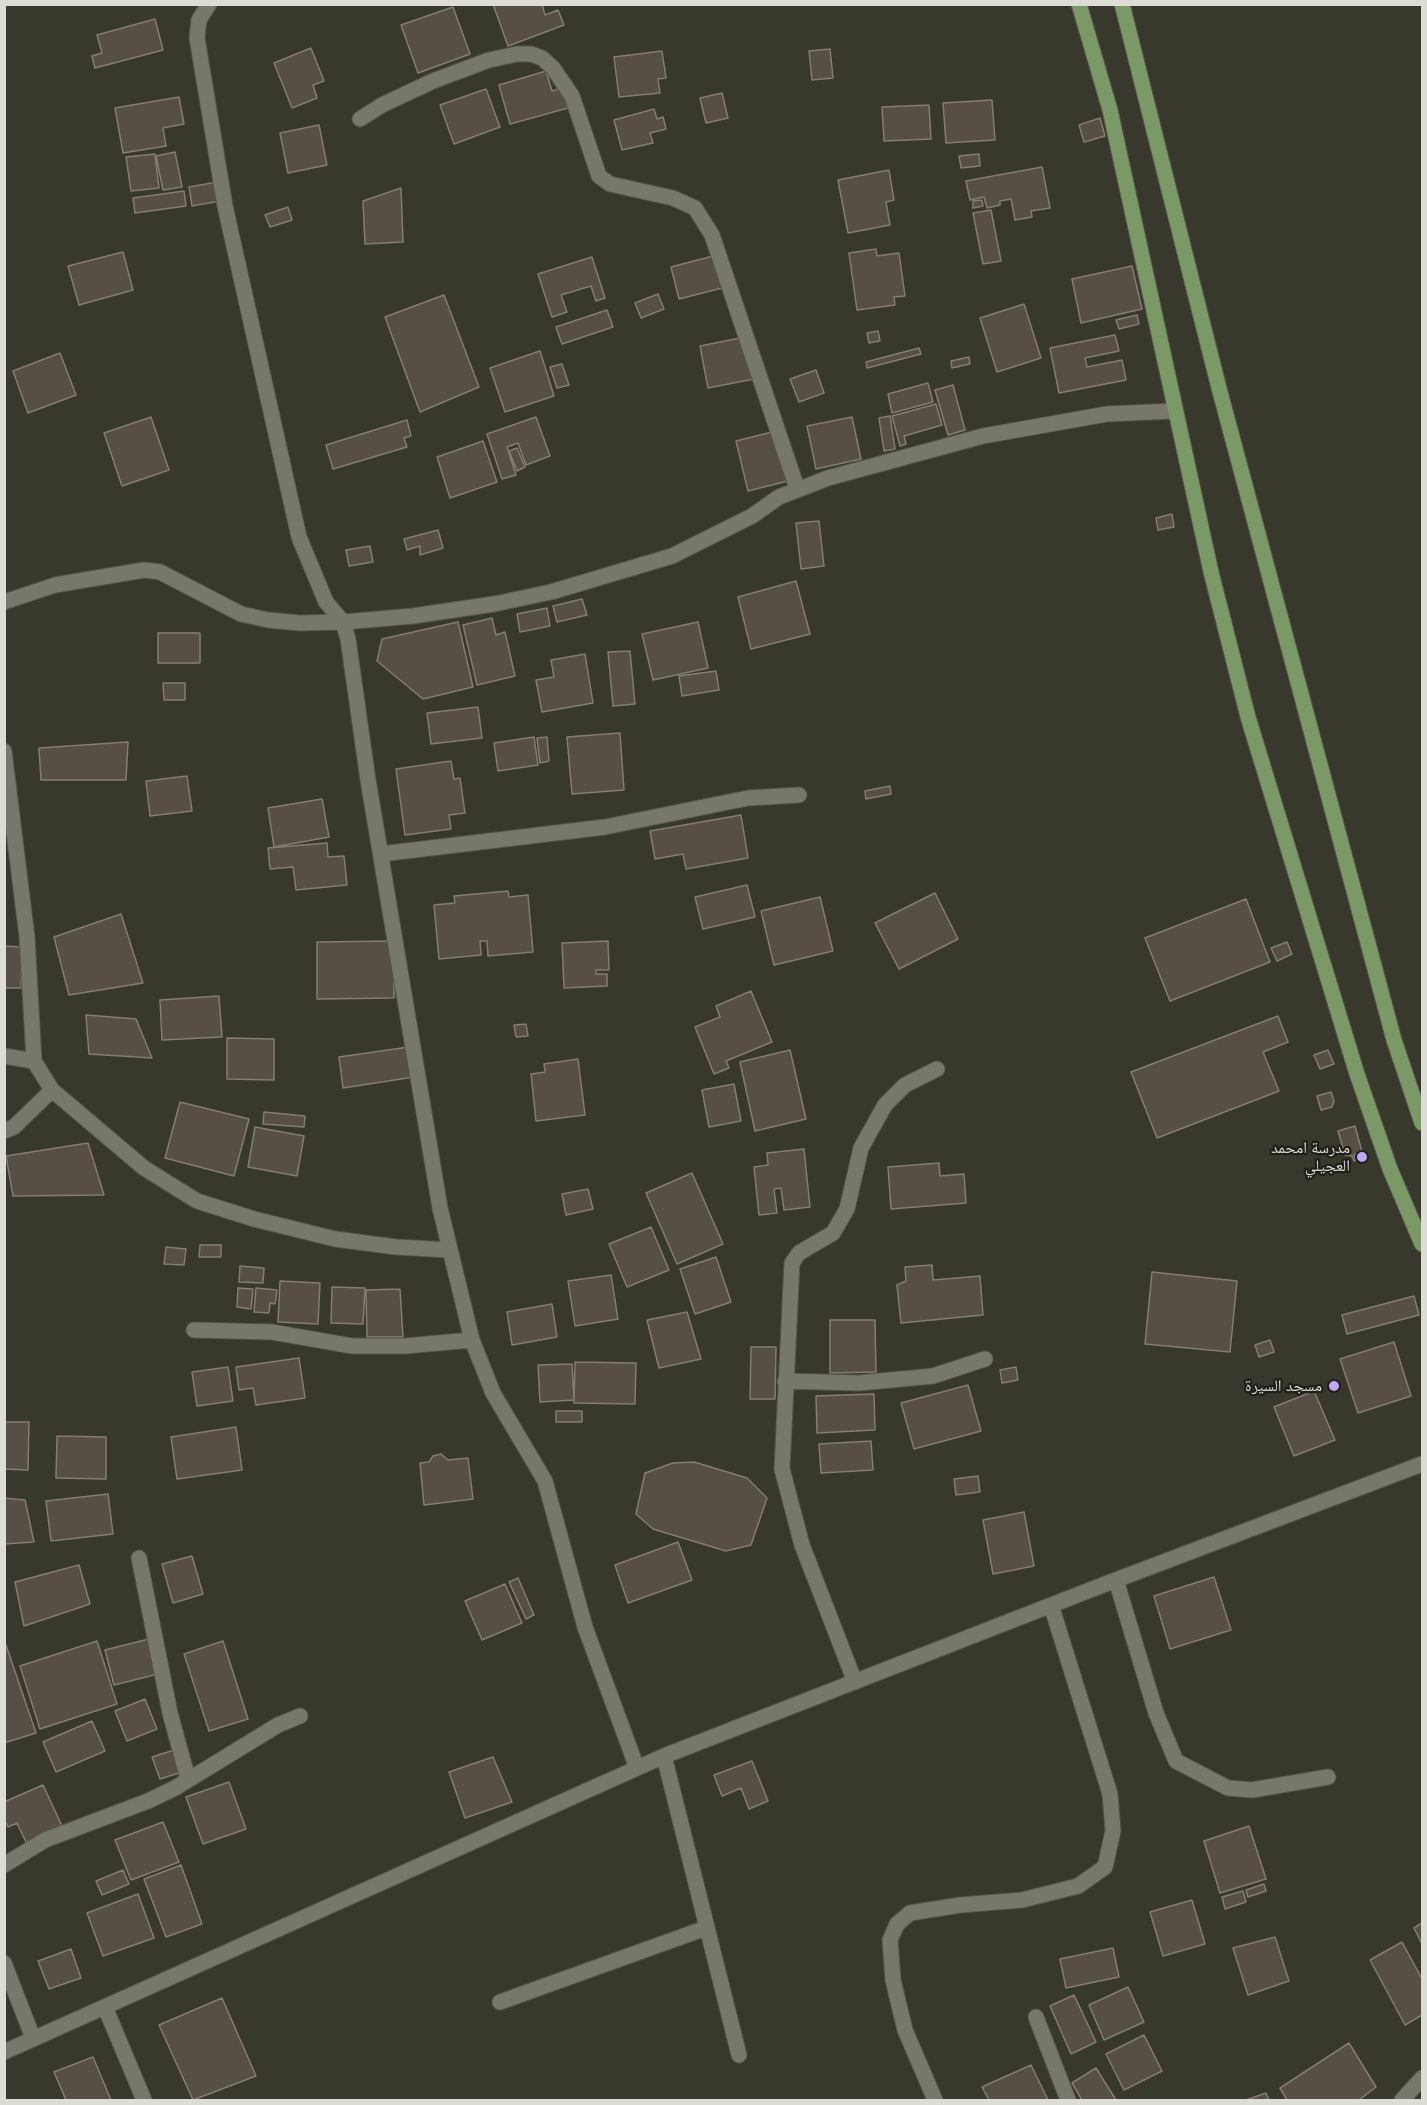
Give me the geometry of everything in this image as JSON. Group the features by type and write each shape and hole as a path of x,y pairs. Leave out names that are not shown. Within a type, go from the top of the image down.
{"main road":[{"path":"1079,4 1110,110 1174,411 1211,572 1248,717 1357,1074 1390,1169 1422,1244"},
{"path":"1122,4 1220,392 1394,1040 1422,1123"}],"street":[{"path":"209,4 199,20 197,38 225,206 299,537 326,602 343,622 354,669 411,1042 450,1250 472,1340 493,1393 544,1481 585,1628 637,1768"},
{"path":"360,119 382,105 433,81 489,60 516,54 531,54 542,58 553,68 572,96 599,176 610,184 674,198 695,208 712,235 797,488"},
{"path":"4,602 55,585 144,570 160,572 241,614 289,622 343,622 414,616 494,604 627,571 690,547 797,488 983,436 1107,414 1174,411"},
{"path":"4,751 27,937 34,1061 52,1090 144,1168 197,1201 254,1219 335,1239 396,1247 450,1250"},
{"path":"381,854 605,827 748,798 799,795"},
{"path":"4,1056 34,1061"},
{"path":"855,1682 802,1545 782,1469 792,1263 800,1253 833,1233 847,1209 861,1148 885,1105 906,1085 937,1069"},
{"path":"4,1131 14,1127 52,1090"},
{"path":"194,1330 272,1332 352,1346 405,1346 472,1340"},
{"path":"785,1381 859,1383 933,1376 985,1359"},
{"path":"4,2052 664,1756 1422,1464"},
{"path":"139,1558 170,1713 188,1779"},
{"path":"1116,1580 1156,1713 1176,1761 1228,1788 1252,1790 1328,1777"},
{"path":"935,2100 905,2030 893,1980 890,1940 897,1924 910,1913 960,1905 1022,1900 1078,1886 1105,1867 1113,1831 1110,1794 1051,1605"},
{"path":"4,1865 45,1840 148,1801 278,1725 300,1716"},
{"path":"664,1756 739,2055"},
{"path":"500,2002 706,1928"},
{"path":"4,1963 33,2038"},
{"path":"105,2007 144,2100"},
{"path":"1036,2017 1068,2100"},
{"path":"1402,2100 1422,2078"}],"building":[{"path":"493,4 542,4 545,15 558,10 564,25 508,46"},
{"path":"453,7 470,54 418,73 401,25"},
{"path":"155,19 163,50 95,68 92,56 102,53 97,35"},
{"path":"311,48 324,81 313,85 317,98 292,108 274,63"},
{"path":"830,49 833,78 812,80 809,51"},
{"path":"662,51 666,78 658,79 660,93 619,97 614,57"},
{"path":"546,71 552,91 562,88 568,108 510,124 499,85"},
{"path":"486,89 500,127 454,144 440,105"},
{"path":"722,93 728,118 706,123 700,98"},
{"path":"179,97 184,124 163,128 166,146 123,153 115,108"},
{"path":"992,100 995,140 946,143 943,103"},
{"path":"929,105 931,139 884,141 882,107"},
{"path":"654,109 657,119 663,117 666,129 650,133 653,143 622,150 614,120"},
{"path":"1100,118 1105,136 1084,142 1079,125"},
{"path":"319,125 327,165 288,173 280,133"},
{"path":"175,152 182,187 163,190 156,156"},
{"path":"155,154 159,188 131,191 126,157"},
{"path":"979,154 980,166 961,168 959,156"},
{"path":"1042,167 1050,208 1031,211 1032,217 1015,220 1011,199 1000,201 1000,205 987,208 984,197 970,200 966,181"},
{"path":"889,170 894,200 886,202 890,225 848,233 838,180"},
{"path":"217,182 220,201 192,206 189,187"},
{"path":"401,188 403,242 365,244 363,201"},
{"path":"184,191 186,206 135,213 133,198"},
{"path":"982,200 983,206 973,208 973,201"},
{"path":"288,207 292,220 270,227 265,215"},
{"path":"991,210 1001,261 983,264 973,213"},
{"path":"876,249 877,256 899,253 905,296 894,297 895,305 857,310 849,253"},
{"path":"123,252 133,290 79,305 68,266"},
{"path":"717,255 726,287 679,299 671,267"},
{"path":"592,257 605,298 596,301 591,286 561,295 567,312 552,317 538,274"},
{"path":"1132,266 1142,309 1081,323 1072,279"},
{"path":"658,294 664,309 641,318 635,303"},
{"path":"444,295 479,387 420,412 385,317"},
{"path":"1024,304 1041,358 997,372 980,318"},
{"path":"607,310 613,327 562,344 556,327"},
{"path":"1137,315 1139,324 1119,329 1116,320"},
{"path":"878,331 880,341 869,343 867,333"},
{"path":"1115,335 1119,351 1085,358 1087,367 1122,360 1126,380 1059,393 1050,348"},
{"path":"745,337 754,379 708,388 700,346"},
{"path":"919,348 921,354 867,368 866,362"},
{"path":"540,351 554,396 505,412 490,368"},
{"path":"60,353 76,395 28,413 13,371"},
{"path":"969,357 970,364 952,368 951,361"},
{"path":"562,364 569,385 557,388 550,367"},
{"path":"816,370 824,393 799,402 790,379"},
{"path":"928,383 933,402 892,413 888,394"},
{"path":"953,385 965,430 948,435 935,390"},
{"path":"936,404 942,425 904,436 906,444 900,446 892,416"},
{"path":"890,416 895,449 884,451 879,418"},
{"path":"151,417 169,470 122,486 104,433"},
{"path":"536,417 550,456 526,465 518,443 507,447 516,475 502,479 487,434"},
{"path":"852,417 861,459 816,469 807,426"},
{"path":"407,420 411,436 404,438 407,447 333,469 326,445"},
{"path":"776,431 788,481 748,491 736,441"},
{"path":"483,441 497,482 450,498 437,457"},
{"path":"517,448 525,467 517,471 509,451"},
{"path":"1172,514 1174,527 1158,530 1156,518"},
{"path":"819,521 824,566 801,569 796,523"},
{"path":"438,530 443,548 420,555 420,546 407,550 404,539"},
{"path":"370,546 373,562 349,566 346,550"},
{"path":"796,581 810,634 751,649 738,597"},
{"path":"582,599 587,615 557,622 553,606"},
{"path":"547,608 550,626 520,632 517,614"},
{"path":"492,618 496,635 505,632 515,676 477,685 463,625"},
{"path":"458,622 473,687 423,699 377,661 382,639"},
{"path":"698,622 708,668 653,680 642,634"},
{"path":"158,633 200,633 200,663 158,663"},
{"path":"630,651 635,704 613,706 608,652"},
{"path":"585,654 593,703 542,712 536,680 554,677 551,660"},
{"path":"716,671 719,690 682,696 679,676"},
{"path":"163,683 185,683 185,700 164,700"},
{"path":"478,707 482,738 431,744 427,713"},
{"path":"620,733 624,790 572,794 567,737"},
{"path":"534,737 538,765 498,771 494,743"},
{"path":"547,737 549,761 540,763 537,738"},
{"path":"128,742 126,780 41,780 39,748"},
{"path":"451,761 454,779 460,778 465,813 449,815 451,829 405,835 396,769"},
{"path":"187,776 192,811 150,816 146,781"},
{"path":"890,786 891,794 866,799 865,791"},
{"path":"322,799 329,837 274,847 268,808"},
{"path":"741,815 748,858 686,869 683,854 655,859 650,831"},
{"path":"327,843 328,857 344,856 347,885 296,890 293,867 270,869 268,848"},
{"path":"747,885 755,917 703,929 695,897"},
{"path":"508,891 509,897 528,895 533,952 488,956 487,941 480,941 481,955 439,959 434,905 455,903 454,896"},
{"path":"935,893 958,939 899,969 875,923"},
{"path":"820,897 833,951 774,965 761,911"},
{"path":"1246,899 1270,962 1170,1001 1145,938"},
{"path":"121,914 143,983 69,995 54,937"},
{"path":"394,941 394,998 317,999 317,942"},
{"path":"608,941 609,970 596,970 596,974 607,974 607,986 564,988 562,943"},
{"path":"1287,942 1292,954 1277,961 1271,948"},
{"path":"4,946 22,947 21,988 4,988"},
{"path":"751,991 772,1042 726,1061 729,1068 714,1074 695,1027 720,1017 716,1006"},
{"path":"219,996 222,1037 162,1040 160,1000"},
{"path":"86,1015 136,1019 152,1058 89,1054"},
{"path":"1278,1016 1288,1042 1263,1052 1279,1091 1157,1138 1131,1072"},
{"path":"526,1024 528,1036 516,1037 514,1025"},
{"path":"227,1038 274,1039 274,1080 227,1079"},
{"path":"409,1047 414,1077 343,1088 339,1057"},
{"path":"790,1050 806,1119 755,1131 740,1062"},
{"path":"1328,1050 1334,1064 1320,1069 1314,1055"},
{"path":"578,1059 585,1115 536,1121 531,1074 545,1072 544,1064"},
{"path":"734,1084 741,1121 709,1127 702,1090"},
{"path":"1331,1092 1334,1101 1332,1107 1321,1110 1317,1096"},
{"path":"180,1102 249,1119 234,1176 165,1158"},
{"path":"264,1112 305,1116 304,1127 263,1124"},
{"path":"1355,1126 1362,1152 1354,1155 1356,1160 1354,1161 1352,1156 1345,1155 1338,1131"},
{"path":"255,1127 304,1136 297,1176 248,1167"},
{"path":"88,1143 104,1195 13,1196 6,1156"},
{"path":"804,1149 810,1207 784,1210 781,1188 774,1189 777,1213 759,1215 754,1167 768,1165 767,1153"},
{"path":"939,1163 940,1176 964,1174 966,1203 891,1209 888,1167"},
{"path":"692,1173 723,1244 677,1264 646,1193"},
{"path":"588,1189 593,1209 566,1215 562,1194"},
{"path":"651,1227 669,1270 627,1287 609,1244"},
{"path":"200,1245 221,1245 221,1257 199,1257"},
{"path":"166,1247 186,1249 184,1265 164,1264"},
{"path":"716,1257 731,1302 695,1314 680,1269"},
{"path":"932,1265 933,1280 980,1276 983,1315 901,1323 897,1285 906,1281 905,1267"},
{"path":"240,1266 264,1268 263,1283 239,1282"},
{"path":"1152,1272 1237,1281 1230,1352 1145,1344"},
{"path":"611,1275 618,1319 575,1326 568,1281"},
{"path":"280,1281 320,1283 318,1324 278,1322"},
{"path":"332,1287 365,1288 363,1324 331,1323"},
{"path":"238,1288 253,1289 251,1309 237,1307"},
{"path":"256,1288 277,1290 275,1304 270,1303 269,1313 254,1312"},
{"path":"400,1289 403,1337 367,1337 366,1290"},
{"path":"1414,1296 1419,1315 1347,1334 1342,1315"},
{"path":"552,1304 557,1337 512,1345 507,1312"},
{"path":"687,1312 701,1359 659,1368 647,1320"},
{"path":"830,1320 875,1320 876,1372 830,1373"},
{"path":"1270,1340 1274,1352 1259,1357 1255,1345"},
{"path":"1394,1342 1411,1396 1358,1413 1340,1359"},
{"path":"751,1347 776,1347 775,1399 750,1399"},
{"path":"299,1358 305,1398 256,1405 253,1388 239,1390 236,1367"},
{"path":"575,1362 636,1363 635,1404 574,1403"},
{"path":"572,1364 574,1400 540,1402 538,1365"},
{"path":"228,1367 233,1401 197,1406 192,1372"},
{"path":"1016,1367 1018,1380 1002,1383 1000,1370"},
{"path":"968,1385 981,1431 914,1449 901,1403"},
{"path":"1314,1391 1335,1440 1294,1456 1274,1407"},
{"path":"874,1394 875,1430 817,1433 816,1396"},
{"path":"556,1411 582,1411 582,1422 556,1422"},
{"path":"4,1422 29,1422 28,1470 4,1469"},
{"path":"236,1427 242,1470 177,1479 171,1437"},
{"path":"57,1436 106,1437 106,1479 56,1478"},
{"path":"871,1441 873,1470 821,1473 819,1444"},
{"path":"441,1454 448,1460 468,1458 473,1499 424,1505 420,1463 429,1462 433,1456"},
{"path":"694,1462 747,1478 767,1498 751,1545 726,1551 653,1529 636,1514 645,1473 673,1463"},
{"path":"978,1476 980,1492 956,1495 954,1479"},
{"path":"108,1494 113,1534 51,1541 46,1501"},
{"path":"4,1498 25,1500 34,1542 4,1544"},
{"path":"1024,1512 1034,1566 993,1574 983,1520"},
{"path":"678,1542 692,1580 628,1603 615,1565"},
{"path":"192,1556 203,1594 173,1603 162,1564"},
{"path":"79,1565 90,1604 24,1626 15,1582"},
{"path":"1214,1577 1231,1630 1170,1649 1154,1596"},
{"path":"518,1578 534,1615 526,1619 509,1582"},
{"path":"505,1584 522,1623 482,1640 465,1601"},
{"path":"149,1639 158,1674 114,1685 105,1650"},
{"path":"97,1641 117,1704 40,1729 20,1666"},
{"path":"223,1641 248,1719 209,1731 184,1654"},
{"path":"6,1645 36,1733 4,1743 4,1646"},
{"path":"145,1699 157,1729 127,1741 115,1711"},
{"path":"92,1721 105,1751 56,1772 43,1742"},
{"path":"174,1750 182,1772 160,1779 152,1757"},
{"path":"493,1757 512,1802 465,1818 449,1772"},
{"path":"752,1761 768,1801 749,1809 741,1788 722,1796 714,1775"},
{"path":"229,1782 246,1829 203,1844 186,1797"},
{"path":"43,1785 62,1826 26,1842 17,1823 8,1827 4,1819 4,1802"},
{"path":"163,1822 179,1862 131,1880 115,1840"},
{"path":"1249,1826 1266,1879 1220,1893 1204,1841"},
{"path":"181,1865 202,1924 166,1937 144,1879"},
{"path":"123,1870 129,1884 102,1895 96,1881"},
{"path":"1264,1884 1266,1891 1248,1897 1246,1890"},
{"path":"1243,1891 1246,1902 1225,1909 1222,1897"},
{"path":"138,1894 154,1938 103,1956 87,1913"},
{"path":"1192,1900 1205,1944 1163,1956 1150,1912"},
{"path":"1422,1923 1422,1944 1414,1928"},
{"path":"1275,1937 1289,1981 1248,1995 1233,1948"},
{"path":"1402,1942 1422,1979 1422,2015 1405,2025 1370,1960"},
{"path":"1113,1948 1119,1977 1066,1988 1060,1959"},
{"path":"71,1949 81,1978 49,1989 38,1961"},
{"path":"1128,1987 1144,2022 1104,2040 1089,2005"},
{"path":"1074,1995 1096,2042 1071,2054 1050,2006"},
{"path":"222,1998 256,2076 193,2100 159,2025"},
{"path":"1144,2035 1162,2071 1124,2090 1106,2054"},
{"path":"1349,2043 1376,2087 1359,2100 1287,2100 1280,2088"},
{"path":"93,2057 111,2100 66,2100 54,2072"},
{"path":"1031,2065 1048,2100 989,2100 982,2087"},
{"path":"1096,2068 1116,2100 1082,2100 1072,2083"},
{"path":"1266,2093 1269,2100 1246,2100"}],"place":[{"name":"مدرسة امحمد العجيلي","path":"1362,1157"},
{"name":"مسجد السيرة","path":"1334,1386"}]}
